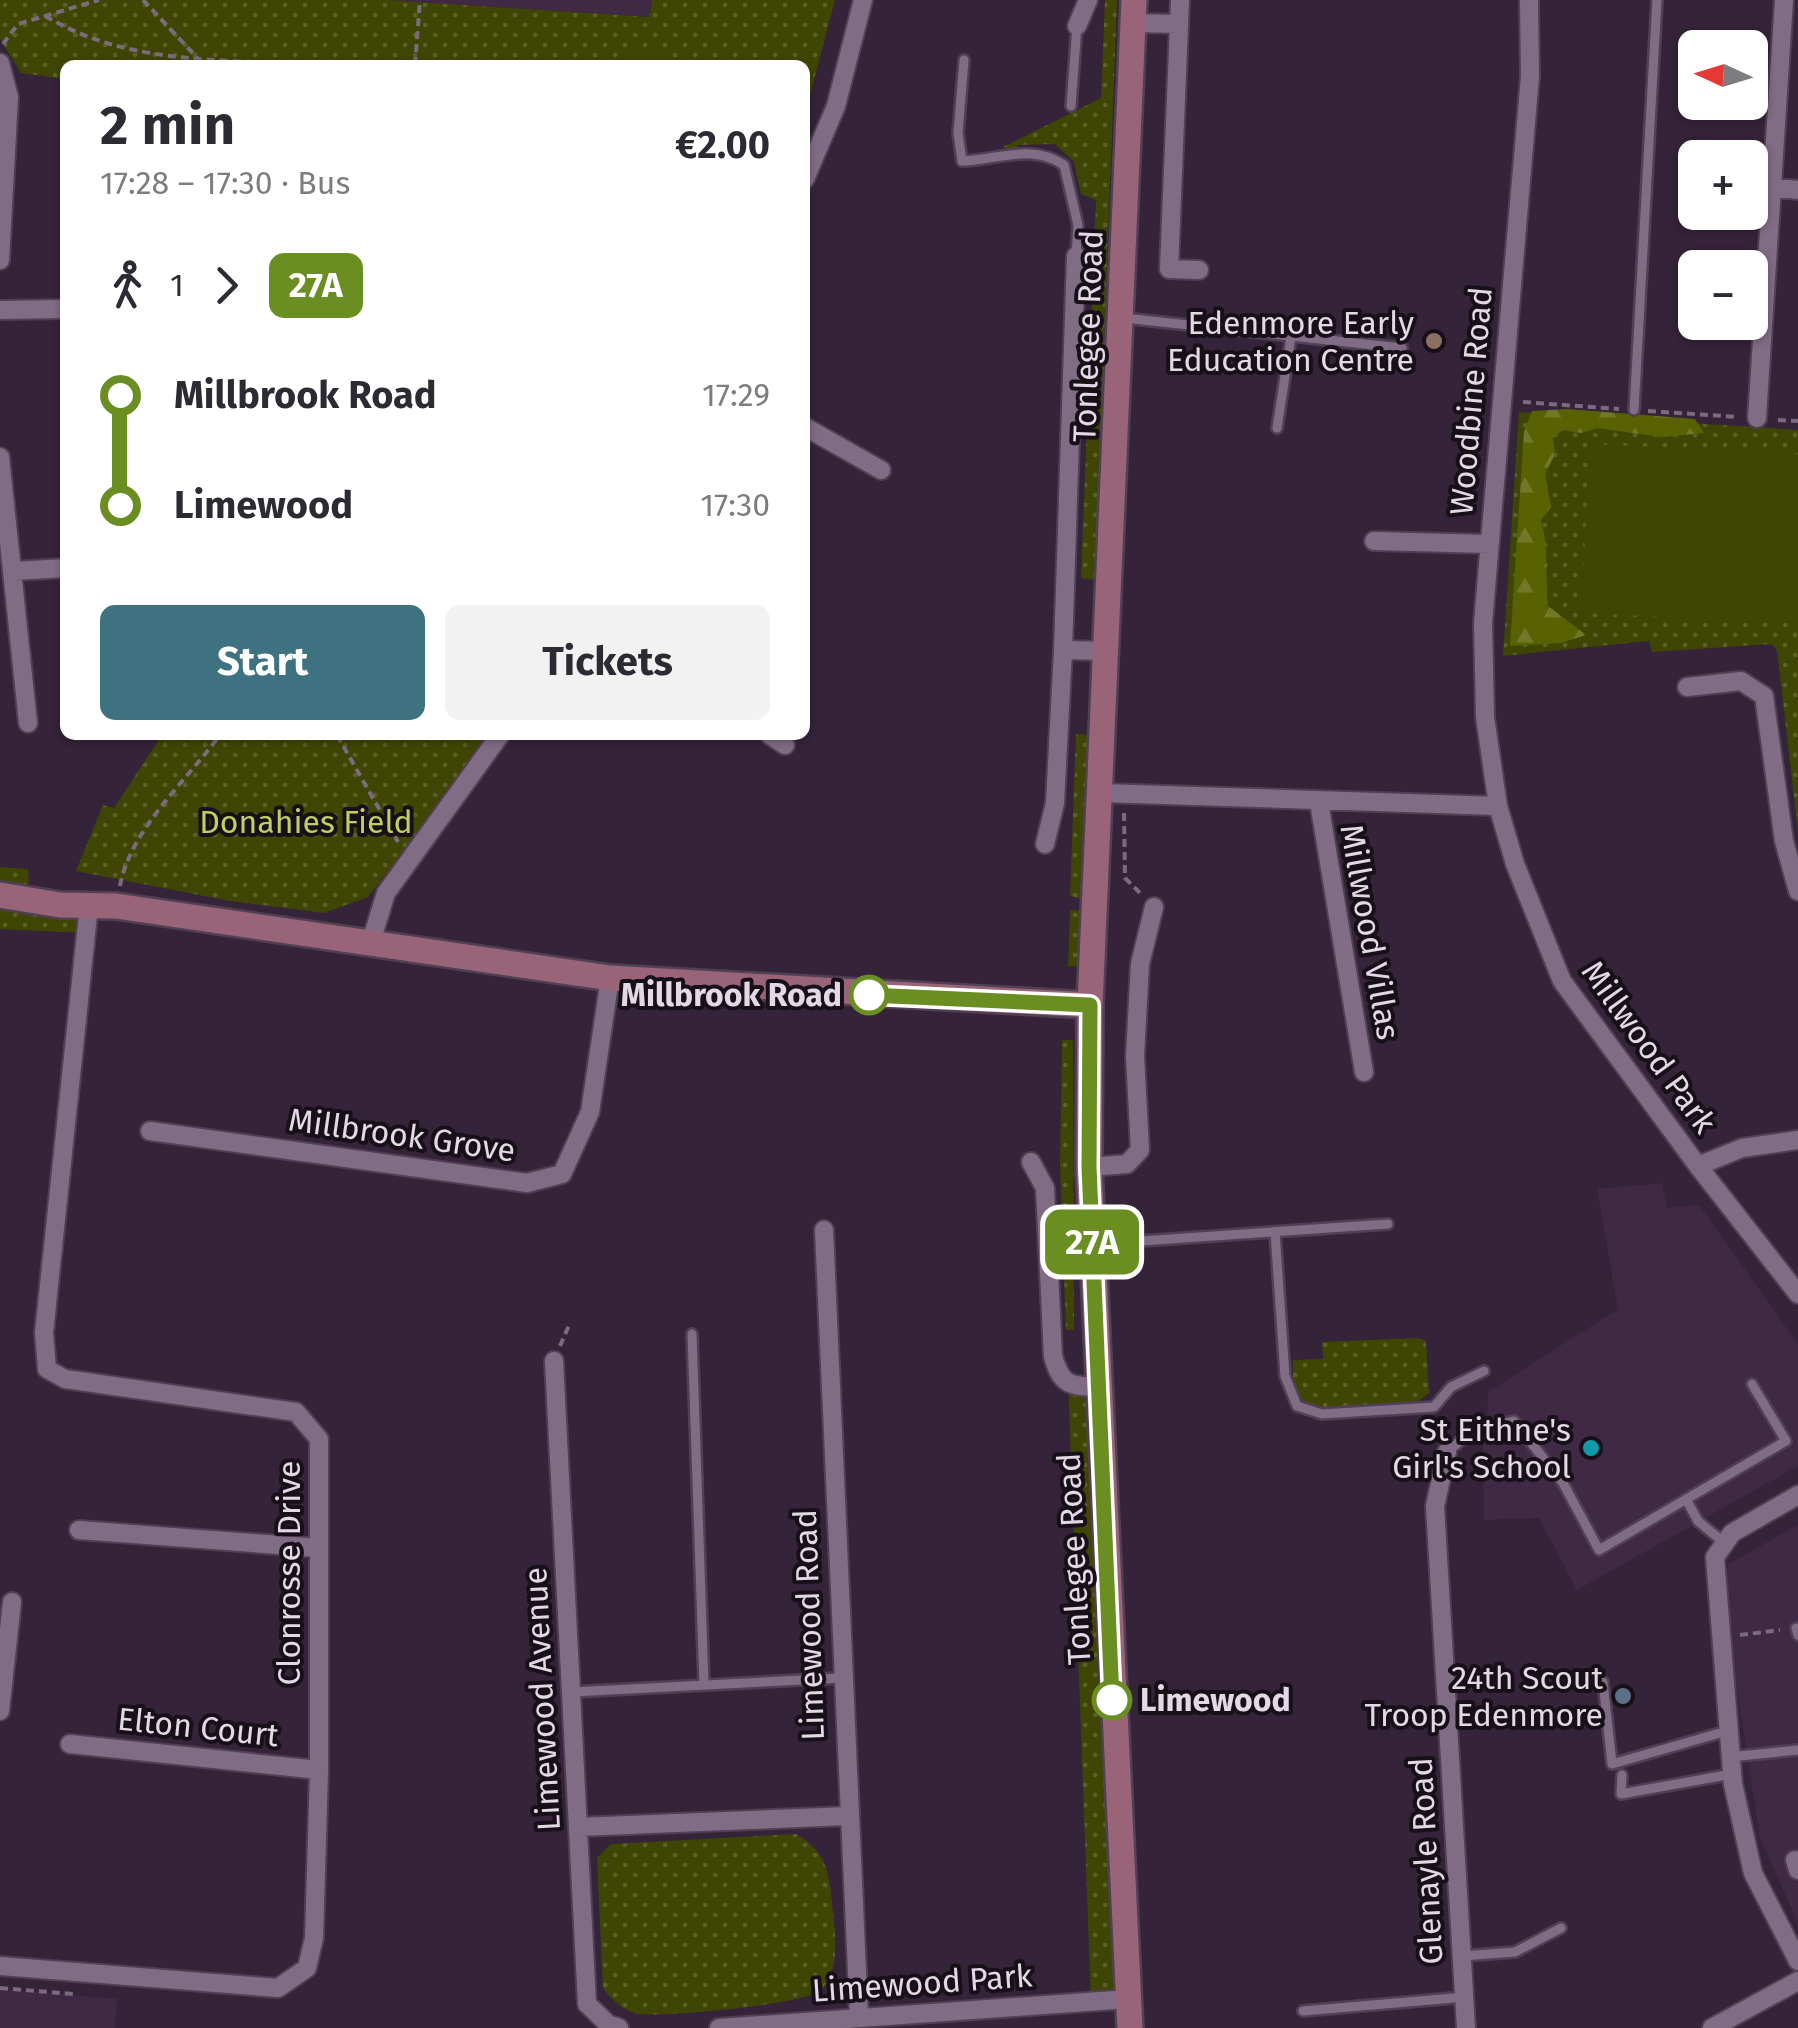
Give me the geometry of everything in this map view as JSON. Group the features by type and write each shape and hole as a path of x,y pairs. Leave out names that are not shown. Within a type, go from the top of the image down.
{"main road":[{"name":"Tonlegee Road","path":"1130,2028 1089,1167 1090,1005 1113,793 1108,652 1134,11"},
{"path":"0,895 116,906 610,978 1090,1005"}],"street":[{"path":"810,167 836,106 863,0"},
{"path":"1077,26 1088,0"},
{"path":"1180,0 1170,268 1199,270"},
{"name":"Woodbine Road","path":"1498,806 1484,717 1483,623 1530,76 1529,0"},
{"path":"1757,418 1784,0"},
{"name":"Tonlegee Road","path":"1134,11 1179,24"},
{"path":"0,63 9,96 0,260"},
{"path":"1771,187 1798,190"},
{"name":"Tonlegee Road","path":"1045,844 1055,803 1076,256"},
{"path":"0,310 60,309"},
{"path":"810,429 882,470"},
{"path":"0,457 28,723"},
{"path":"1374,541 1489,544"},
{"path":"14,571 60,568"},
{"path":"1063,650 1108,652"},
{"path":"1687,687 1741,681 1764,696 1784,841 1798,891"},
{"path":"370,945 386,894 496,740"},
{"name":"Millwood Villas","path":"1113,793 1498,806"},
{"name":"Millwood Villas","path":"1319,802 1364,1072"},
{"name":"Millwood Park","path":"1498,806 1532,914 1562,981 1698,1166 1742,1148 1798,1140"},
{"name":"Clonrosse Drive","path":"0,1966 278,1988 307,1968 314,1938 319,1770 319,1439 296,1412 65,1379 47,1369 44,1334 89,905"},
{"path":"1089,1167 1127,1164 1140,1150 1134,1056 1140,964 1154,907"},
{"name":"Millbrook Grove","path":"150,1131 527,1183 562,1174 590,1112 610,978"},
{"path":"1030,1162 1044,1188 1053,1356 1060,1380 1068,1386 1098,1386"},
{"path":"1698,1166 1798,1294"},
{"name":"Limewood Road","path":"824,1230 840,1678 858,2017"},
{"name":"Limewood Avenue","path":"554,1361 587,2004 614,2026"},
{"name":"Glenayle Road","path":"1447,1452 1435,1506 1466,2028"},
{"path":"1798,1495 1722,1541 1715,1557 1727,1731 1752,1873 1798,1961"},
{"path":"79,1530 319,1548"},
{"path":"0,1711 12,1602"},
{"name":"Elton Court","path":"70,1744 319,1770"},
{"path":"578,1828 847,1816"},
{"path":"1712,2028 1798,1981"},
{"name":"Limewood Park","path":"718,2028 1129,2000"}],"lane":[{"path":"1634,410 1656,0"},
{"path":"1071,106 1077,26"},
{"path":"964,60 958,133 962,161 1015,153 1048,154 1064,165 1074,194 1076,256"},
{"path":"1121,318 1402,348"},
{"path":"1277,428 1290,337"},
{"path":"1092,1244 1388,1224"},
{"path":"1274,1232 1284,1376 1297,1406 1322,1414 1434,1407 1451,1387 1484,1370"},
{"path":"692,1334 704,1685"},
{"path":"1447,1452 1472,1431 1514,1422 1562,1483 1599,1550 1786,1441 1752,1384"},
{"path":"1686,1499 1698,1521 1722,1541"},
{"path":"572,1692 840,1678"},
{"path":"1603,1682 1612,1764 1727,1731"},
{"path":"1622,1775 1621,1794 1798,1750"},
{"path":"1462,1956 1515,1952 1560,1928"},
{"path":"1303,2011 1464,1996"}],"path":[{"path":"0,48 18,24 99,0"},
{"path":"143,0 201,60"},
{"path":"415,60 420,0"},
{"path":"44,16 108,47 151,56 246,60"},
{"path":"116,906 122,871 155,818 216,740"},
{"path":"340,740 394,838 412,855"},
{"path":"1113,793 1126,878 1154,907"},
{"path":"1721,1637 1797,1631"},
{"path":"0,1988 73,1994"}],"shaded area":[{"path":"387,0 652,0 649,17"},
{"path":"1662,1183 1667,1208 1699,1205 1798,1344 1798,1466 1577,1590 1539,1518 1484,1520 1483,1442 1474,1439 1456,1416 1487,1417 1488,1392 1618,1309 1597,1189"},
{"path":"1798,1525 1798,1923 1760,1838 1727,1624 1728,1564"},
{"path":"0,1989 117,1999 115,2028 0,2028"}],"green space":[{"path":"0,0 387,0 649,17 652,0 835,0 810,95 810,60 60,60 60,78 21,73 0,39"},
{"path":"1105,0 1117,0 1095,580 1081,578 1096,200 1081,194 1074,162 1055,144 1019,145 1011,150 1003,147 1101,98"},
{"path":"635,44 675,60 628,60"},
{"path":"1567,409 1695,419 1704,433 1662,437 1597,428 1581,433 1563,430 1553,438 1555,454 1545,474 1551,507 1541,520 1548,606 1586,635 1561,643 1510,646 1524,432 1532,411"},
{"path":"1519,412 1798,430 1798,831 1777,650 1771,644 1652,652 1649,641 1503,656"},
{"path":"1590,444 1798,454 1798,623 1581,613"},
{"path":"1076,734 1091,735 1083,899 1070,896"},
{"name":"Donahies Field","path":"159,740 489,740 368,897 324,913 230,901 76,871 103,805 114,808"},
{"path":"0,867 28,869 29,883 17,889 0,888"},
{"path":"0,892 89,905 85,933 0,929"},
{"path":"1070,910 1094,912 1092,967 1068,966"},
{"path":"1062,1040 1073,1040 1074,1330 1066,1330 1060,1165"},
{"path":"1418,1338 1426,1341 1429,1393 1419,1401 1333,1408 1303,1401 1296,1392 1293,1360 1323,1359 1322,1342"},
{"path":"1068,1380 1098,1391 1127,1999 1091,2001"},
{"path":"796,1834 820,1855 829,1881 834,1962 819,1991 761,2005 653,2014 629,2011 606,1992 597,1858 611,1844"}],"bus line":[{"name":"27A","path":"869,995 1090,1005 1089,1167 1112,1700"}],"place":[{"name":"Edenmore Early Education Centre","path":"1434,341"},
{"name":"Millbrook Road","path":"869,995"},
{"name":"St Eithne's Girl's School","path":"1591,1448"},
{"name":"24th Scout Troop Edenmore","path":"1623,1696"},
{"name":"Limewood","path":"1112,1700"}]}
